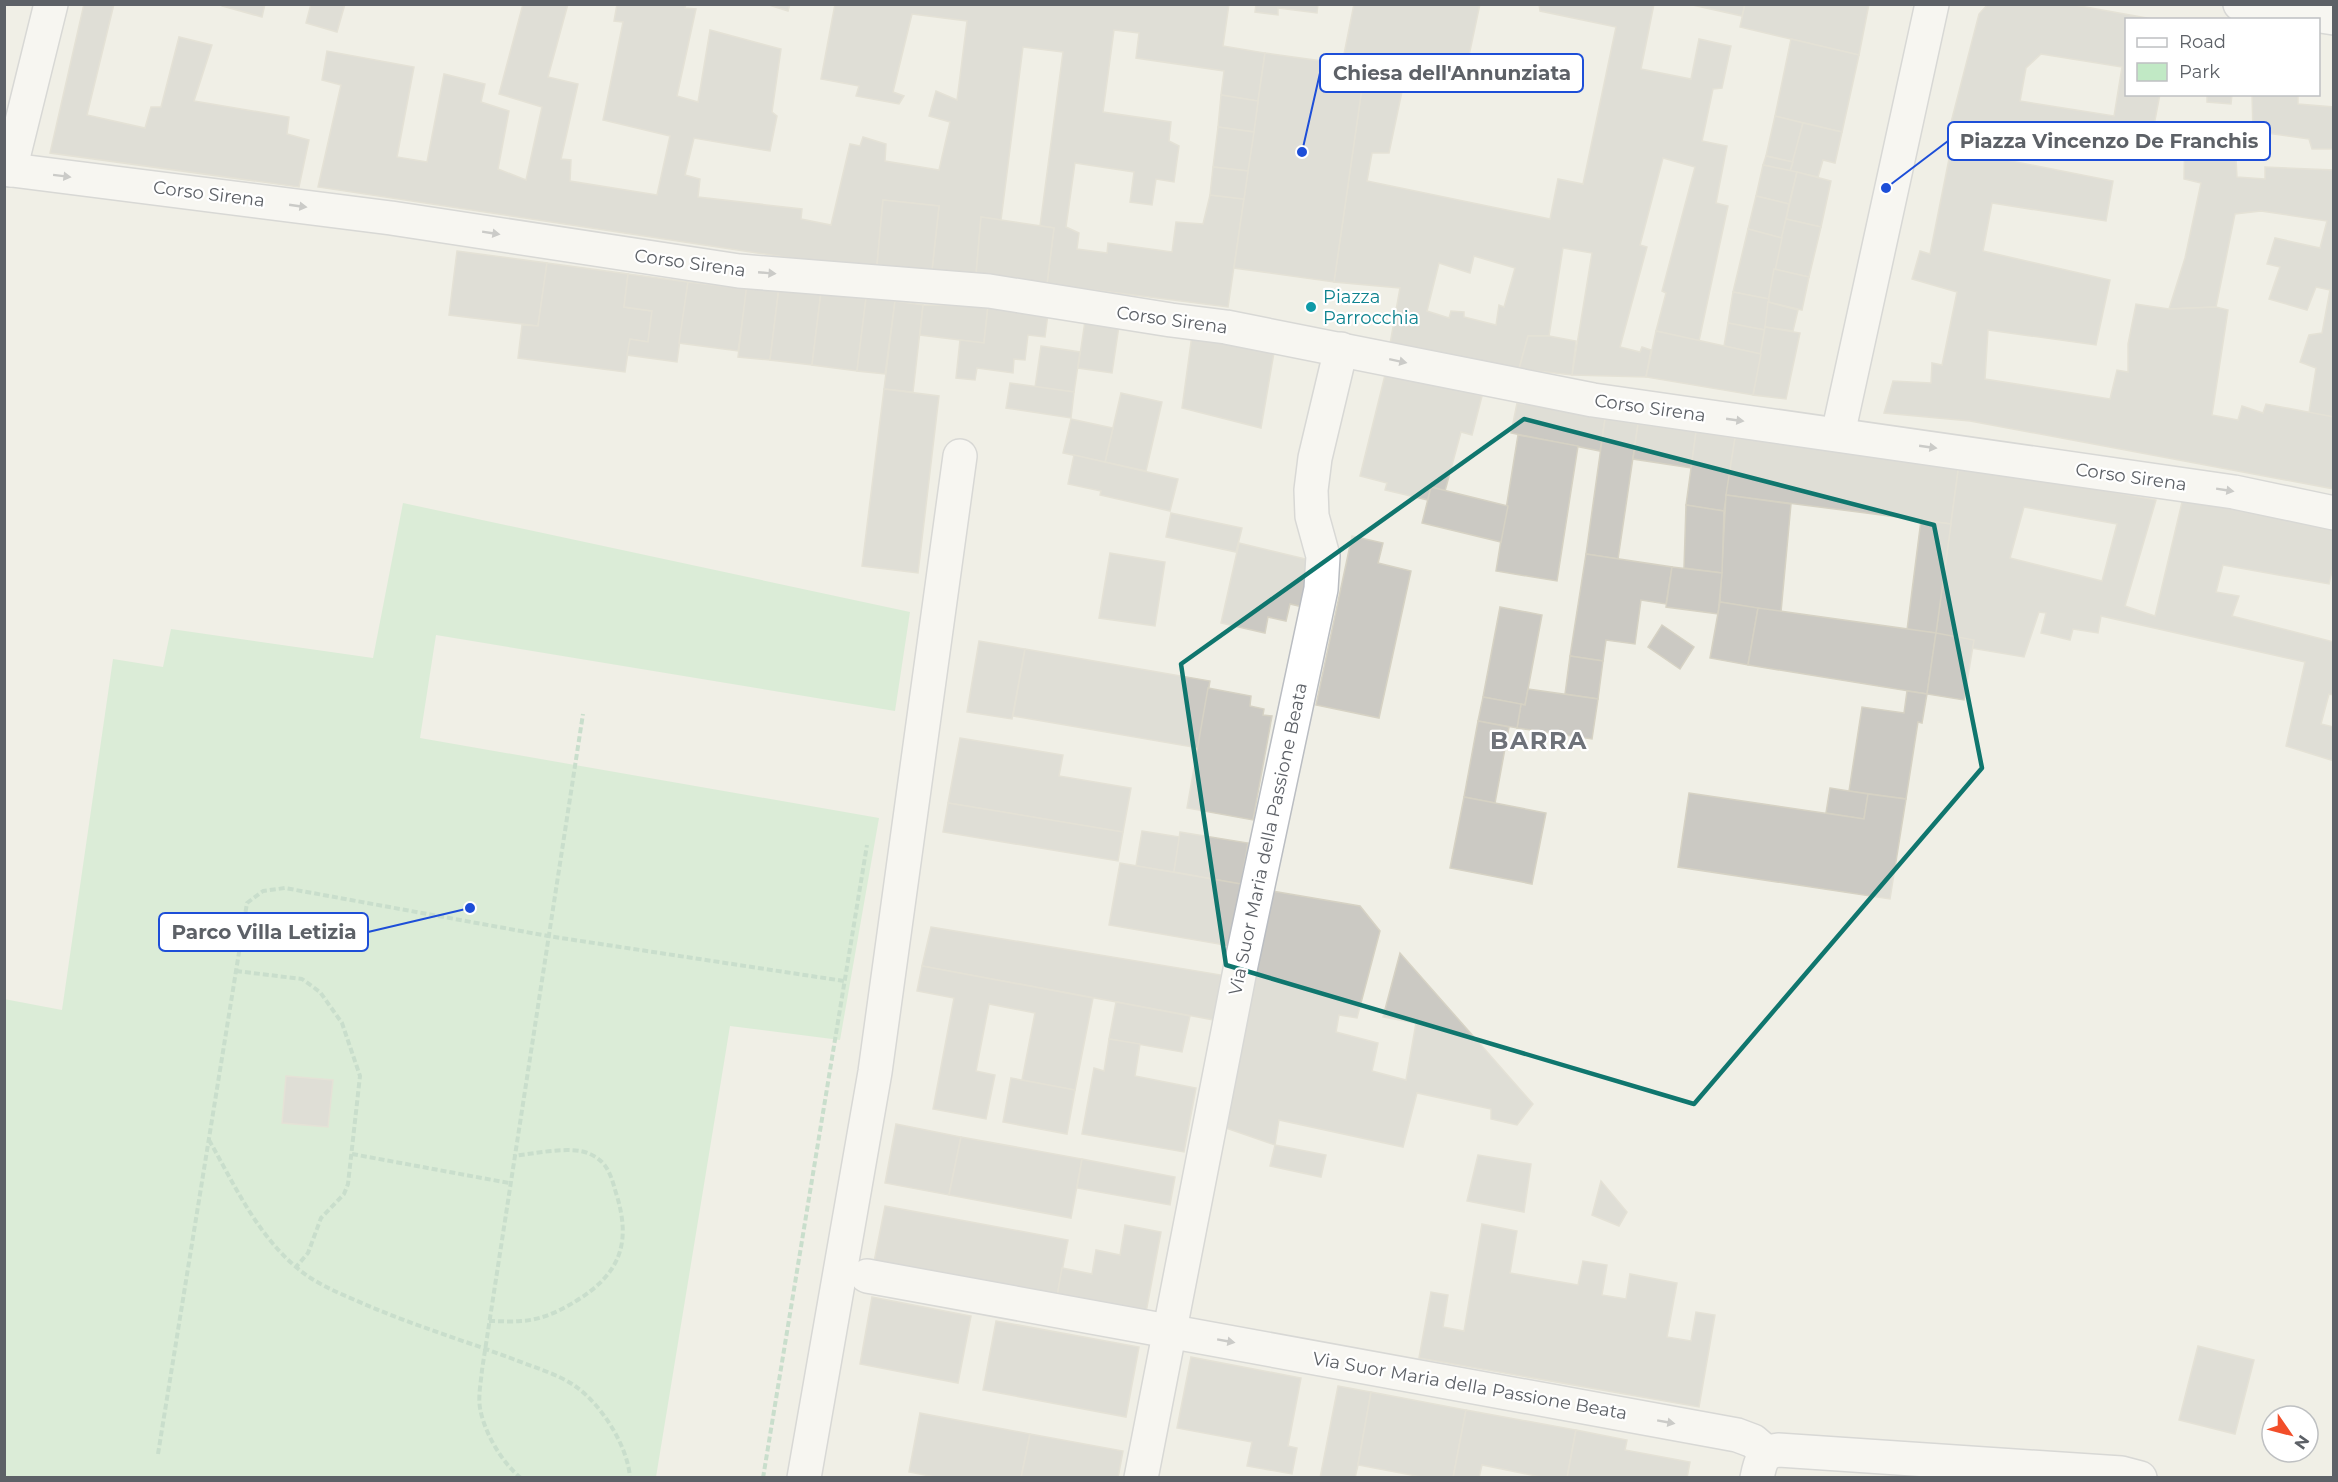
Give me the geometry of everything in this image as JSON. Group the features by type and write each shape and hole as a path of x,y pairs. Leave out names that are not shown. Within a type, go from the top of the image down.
{"street":[{"path":"7,169 51,4"},
{"path":"1838,434 1932,4"},
{"path":"2240,4 2334,18"},
{"name":"Corso Sirena","path":"7,169 391,218 739,271 989,291 1226,327 1593,400 2234,492 2334,513"},
{"name":"Via Suor Maria della Passione Beata","path":"1141,1478 1241,965 1321,589 1323,556 1312,516 1311,490 1315,458 1341,349"},
{"path":"809,1477 875,1072 960,456"},
{"name":"Via Suor Maria della Passione Beata","path":"867,1276 1737,1435 1753,1441 1762,1465"},
{"path":"1762,1465 1778,1450 2121,1473 2140,1478"}],"path":[{"path":"521,1478 514,1472 489,1436 480,1407 485,1349 513,1156 583,714"},
{"path":"763,1478 869,833"},
{"path":"158,1454 248,903 263,891 285,888 548,936 844,981"},
{"path":"236,971 302,979 320,992 342,1023 360,1076 348,1184 344,1194 321,1218 308,1253 296,1267"},
{"path":"209,1139 247,1207 269,1240 296,1267 320,1284 393,1317 485,1349 575,1386 599,1407 617,1438 630,1478"},
{"path":"489,1321 523,1322 558,1312 596,1289 610,1274 622,1249 623,1215 607,1165 589,1153 566,1150 513,1156"},
{"path":"352,1154 509,1183"}],"highlighted area":[{"path":"1524,419 1934,525 1982,768 1694,1104 1226,965 1181,664"}],"green space":[{"path":"403,503 910,612 895,711 436,635 420,738 879,818 840,1040 730,1026 656,1477 5,1477 4,999 62,1010 113,659 163,667 171,629 373,658"}],"building":[{"path":"84,4 114,4 87,115 145,128 151,107 161,107 179,37 212,45 194,101 289,117 287,134 309,140 299,187 50,153"},
{"path":"222,4 265,4 262,17 222,6"},
{"path":"311,4 345,4 337,32 306,23"},
{"path":"523,4 568,4 548,77 578,84 561,159 571,160 570,181 657,195 670,136 603,120 623,22 614,21 617,4 686,4 685,8 696,9 677,96 698,102 710,30 781,49 772,112 777,116 770,151 694,138 685,175 700,179 698,197 802,209 801,219 831,225 850,144 860,146 863,137 886,144 885,161 939,170 950,122 929,116 936,91 957,100 967,21 912,14 893,92 904,96 899,104 856,96 859,86 821,79 835,4 1229,4 1223,46 1265,53 1258,101 1221,95 1224,71 1136,58 1139,33 1114,30 1103,112 1171,122 1169,141 1179,146 1174,182 1156,179 1152,205 1130,202 1134,172 1075,163 1066,227 1079,233 1077,249 1107,253 1108,243 1172,252 1176,222 1203,224 1210,195 1244,199 1228,307 1047,284 1054,228 1040,226 1063,52 1023,47 1001,220 981,217 976,275 932,270 939,206 883,200 877,265 818,262 318,187 341,85 322,80 327,51 414,67 397,157 427,162 444,74 485,84 481,102 509,111 498,169 526,180 542,107 499,94"},
{"path":"766,4 790,4 788,11"},
{"path":"1256,4 1318,4 1317,13 1278,8 1278,15 1255,12"},
{"path":"1354,4 1480,4 1467,65 1445,60 1439,89 1404,82 1389,153 1372,153 1367,181 1550,219 1558,179 1583,184 1616,27 1540,11 1539,4 1654,4 1641,69 1691,79 1699,39 1731,46 1722,88 1713,89 1702,141 1727,146 1716,203 1728,206 1699,341 1656,331 1666,293 1662,291 1695,167 1663,158 1640,245 1647,247 1620,347 1640,352 1642,347 1651,350 1646,377 1572,375 1592,253 1563,248 1549,336 1528,336 1519,369 1390,344 1400,288 1334,282 1365,67 1342,64","holes":["1474,256 1515,268 1504,307 1499,305 1496,325 1464,317 1464,312 1451,311 1449,318 1427,311 1439,263 1470,273"]},
{"path":"1688,4 1745,4 1742,16"},
{"path":"1745,4 1869,4 1859,55 1740,27"},
{"path":"1988,4 2069,4 2147,18 2125,18 2125,96 2160,96 2148,157 1949,130 1979,14","holes":["2041,54 2122,67 2114,116 2020,101 2026,68"]},
{"path":"1791,39 1859,55 1842,132 1775,116"},
{"path":"1265,53 1365,67 1334,282 1234,268"},
{"path":"1221,95 1258,101 1254,132 1218,127"},
{"path":"2207,96 2232,96 2231,104 2207,102"},
{"path":"2252,96 2298,96 2298,104 2334,107 2334,149 2312,149 2309,139 2253,131"},
{"path":"1775,116 1803,123 1793,162 1766,156"},
{"path":"1803,123 1842,132 1835,163 1823,160 1818,177 1790,171"},
{"path":"2234,124 2237,177 2265,179 2265,167 2334,170 2334,417 2309,413 2316,368 2300,362 2309,335 2322,333 2330,290 2316,287 2307,310 2269,299 2280,267 2267,264 2275,238 2320,248 2327,221 2261,211 2235,214 2216,307 2169,309 2185,258 2201,183 2184,179 2185,127"},
{"path":"1218,127 1254,132 1248,171 1213,167"},
{"path":"1951,149 2113,181 2106,221 1992,203 1983,251 2110,280 2096,345 1988,330 1985,379 2110,399 2117,370 2128,372 2128,344 2136,304 2169,309 2216,307 2228,310 2212,415 2238,420 2242,406 2263,413 2266,404 2334,417 2334,489 1970,421 1884,413 1893,381 1931,383 1932,363 1942,365 1957,292 1912,279 1920,251 1930,254"},
{"path":"1766,156 1793,162 1790,171 1763,165"},
{"path":"1763,165 1797,172 1789,204 1756,196"},
{"path":"1213,167 1248,171 1244,199 1210,195"},
{"path":"1797,172 1831,181 1821,227 1786,219"},
{"path":"1756,196 1789,204 1782,238 1748,229"},
{"path":"883,200 939,206 932,270 877,265"},
{"path":"981,217 1054,228 1047,284 976,275"},
{"path":"1786,219 1821,227 1809,277 1774,269"},
{"path":"1748,229 1782,238 1769,299 1733,292"},
{"path":"457,251 547,263 538,326 449,315"},
{"path":"547,263 628,274 624,307 652,311 648,342 630,339 625,372 518,358 522,325 538,326"},
{"path":"1774,269 1809,277 1802,310 1768,302"},
{"path":"628,274 688,282 677,362 627,355 630,339 648,342 652,311 624,307"},
{"path":"688,282 747,289 738,351 679,343"},
{"path":"747,283 779,287 770,360 738,357"},
{"path":"779,287 821,292 812,365 770,360"},
{"path":"821,292 866,298 857,371 812,365"},
{"path":"1733,292 1769,299 1765,330 1728,323"},
{"path":"866,298 895,301 885,374 857,371"},
{"path":"895,301 923,305 913,392 884,389"},
{"path":"1768,302 1798,310 1793,331 1765,327"},
{"path":"923,305 988,306 984,343 920,335"},
{"path":"988,306 1048,314 1045,337 1028,335 1025,360 1014,359 1013,373 977,368 975,380 956,378 960,340 984,343"},
{"path":"1085,321 1119,326 1112,373 1078,368"},
{"path":"1728,323 1765,330 1761,354 1724,346"},
{"path":"1765,327 1800,333 1786,399 1753,395"},
{"path":"1656,331 1761,354 1753,395 1646,377"},
{"path":"1192,335 1275,347 1261,428 1182,408"},
{"path":"1528,336 1549,336 1576,341 1572,375 1519,369"},
{"path":"1041,346 1080,352 1074,392 1035,387"},
{"path":"1386,371 1482,396 1472,435 1461,432 1445,491 1431,487 1428,500 1385,490 1387,483 1360,476"},
{"path":"1010,383 1074,392 1071,418 1006,408"},
{"path":"884,389 939,396 918,573 862,566"},
{"path":"1121,393 1162,402 1146,471 1105,462"},
{"path":"1517,403 1605,419 1600,451 1511,433"},
{"path":"1071,419 1113,428 1105,462 1063,453"},
{"path":"1605,419 1638,424 1618,559 1586,554"},
{"path":"1638,424 1696,432 1691,468 1633,459"},
{"path":"1696,432 1735,438 1724,511 1686,505"},
{"path":"1518,435 1578,446 1557,581 1496,571"},
{"path":"1735,438 1959,464 1951,524 1726,495"},
{"path":"1074,455 1178,479 1170,511 1100,495 1101,491 1068,484"},
{"path":"1959,464 2156,500 2125,606 2155,616 2183,498 2334,528 2334,563 2329,584 2223,565 2216,592 2239,596 2232,616 2334,642 2334,695 2329,694 2321,724 2334,727 2334,761 2286,746 2305,662 2101,616 2098,633 2073,629 2070,640 2041,633 2046,613 2039,612 2024,657 1965,647 1957,691 1926,687 1936,633","holes":["2024,507 2117,524 2102,581 2010,558"]},
{"path":"1431,487 1508,506 1501,542 1422,523"},
{"path":"1726,495 1791,504 1781,612 1720,602"},
{"path":"1686,505 1724,511 1722,573 1684,568"},
{"path":"1171,513 1242,528 1236,552 1166,537"},
{"path":"1921,520 1951,524 1936,633 1907,630"},
{"path":"1352,536 1383,543 1378,563 1411,571 1379,718 1316,705"},
{"path":"1239,543 1314,561 1303,607 1290,604 1286,621 1268,617 1265,633 1221,623"},
{"path":"1110,553 1165,562 1155,626 1099,618"},
{"path":"1586,554 1672,567 1666,604 1641,600 1635,644 1606,640 1603,661 1570,656"},
{"path":"1672,567 1722,573 1718,614 1666,607"},
{"path":"1720,602 1758,608 1748,665 1710,658"},
{"path":"1500,607 1542,615 1525,705 1483,697"},
{"path":"1758,608 1936,633 1927,694 1748,665"},
{"path":"1662,625 1694,647 1680,669 1648,647"},
{"path":"1936,633 1974,640 1964,700 1927,694"},
{"path":"979,641 1025,649 1012,719 967,712"},
{"path":"1025,649 1210,681 1198,748 1013,716"},
{"path":"1570,656 1603,661 1598,699 1565,694"},
{"path":"1208,688 1251,696 1250,706 1264,709 1263,715 1272,716 1253,820 1187,808"},
{"path":"1528,689 1598,699 1592,739 1517,728 1521,704 1525,705"},
{"path":"1907,691 1927,694 1922,723 1918,722 1906,799 1849,791 1862,707 1904,713"},
{"path":"1483,697 1521,704 1517,728 1478,721"},
{"path":"1478,721 1509,727 1495,803 1464,797"},
{"path":"960,738 1063,755 1059,776 1131,788 1123,832 948,803"},
{"path":"1830,788 1868,794 1864,819 1826,813"},
{"path":"1689,793 1864,819 1868,794 1906,799 1890,899 1678,867"},
{"path":"1464,797 1546,813 1532,884 1450,868"},
{"path":"948,803 1123,832 1118,861 943,832"},
{"path":"1142,831 1180,837 1174,872 1136,866"},
{"path":"1180,832 1248,843 1241,884 1174,872"},
{"path":"1120,863 1241,884 1230,946 1109,925"},
{"path":"1272,891 1360,906 1380,931 1357,1018 1339,1015 1336,1032 1378,1043 1372,1071 1406,1080 1416,1023 1383,1017 1400,953 1533,1104 1517,1125 1491,1119 1491,1109 1417,1093 1403,1147 1279,1120 1275,1145 1223,1127"},
{"path":"931,927 1221,975 1214,1020 922,966"},
{"path":"922,966 1093,998 1075,1090 1022,1080 1035,1013 989,1004 976,1071 995,1075 986,1119 933,1109 954,998 917,991"},
{"path":"1116,1002 1190,1016 1182,1052 1109,1039"},
{"path":"1109,1039 1140,1044 1135,1076 1196,1088 1184,1152 1082,1134 1094,1068 1104,1071"},
{"path":"286,1076 333,1080 328,1127 282,1123"},
{"path":"1011,1078 1075,1090 1067,1134 1003,1122"},
{"path":"896,1124 961,1137 949,1195 885,1183"},
{"path":"961,1137 1082,1159 1071,1218 949,1195"},
{"path":"1275,1145 1326,1155 1321,1177 1270,1166"},
{"path":"1478,1155 1531,1164 1524,1212 1467,1201"},
{"path":"1082,1159 1175,1177 1170,1205 1077,1188"},
{"path":"1601,1181 1627,1212 1619,1226 1592,1215"},
{"path":"885,1206 1068,1240 1056,1302 873,1267"},
{"path":"1482,1224 1517,1231 1510,1273 1578,1285 1583,1261 1607,1265 1602,1295 1626,1299 1630,1274 1677,1283 1667,1337 1691,1341 1696,1312 1715,1315 1699,1407 1419,1358 1431,1292 1448,1295 1443,1327 1464,1331"},
{"path":"1125,1225 1161,1232 1145,1318 1056,1302 1062,1268 1092,1274 1096,1250 1120,1255"},
{"path":"872,1297 971,1316 958,1383 860,1364"},
{"path":"996,1321 1139,1347 1126,1417 983,1390"},
{"path":"2198,1346 2254,1360 2235,1434 2179,1420"},
{"path":"1191,1357 1301,1378 1288,1446 1297,1448 1292,1474 1247,1466 1252,1442 1177,1428"},
{"path":"1338,1386 1371,1392 1358,1465 1355,1478 1320,1478"},
{"path":"1371,1392 1466,1410 1453,1478 1427,1478 1358,1465"},
{"path":"1466,1410 1576,1430 1567,1478 1546,1478 1482,1465 1479,1478 1453,1478"},
{"path":"920,1413 1030,1434 1021,1478 940,1478 909,1472"},
{"path":"1576,1430 1627,1440 1625,1450 1690,1462 1687,1478 1567,1478"},
{"path":"1030,1434 1123,1451 1118,1478 1021,1478"}],"place":[{"name":"Chiesa dell'Annunziata","path":"1302,152"},
{"name":"Piazza Vincenzo De Franchis","path":"1886,188"},
{"name":"Piazza Parrocchia","path":"1311,307"},
{"name":"Parco Villa Letizia","path":"470,908"}],"district":[{"name":"BARRA","path":"1539,740"}]}
